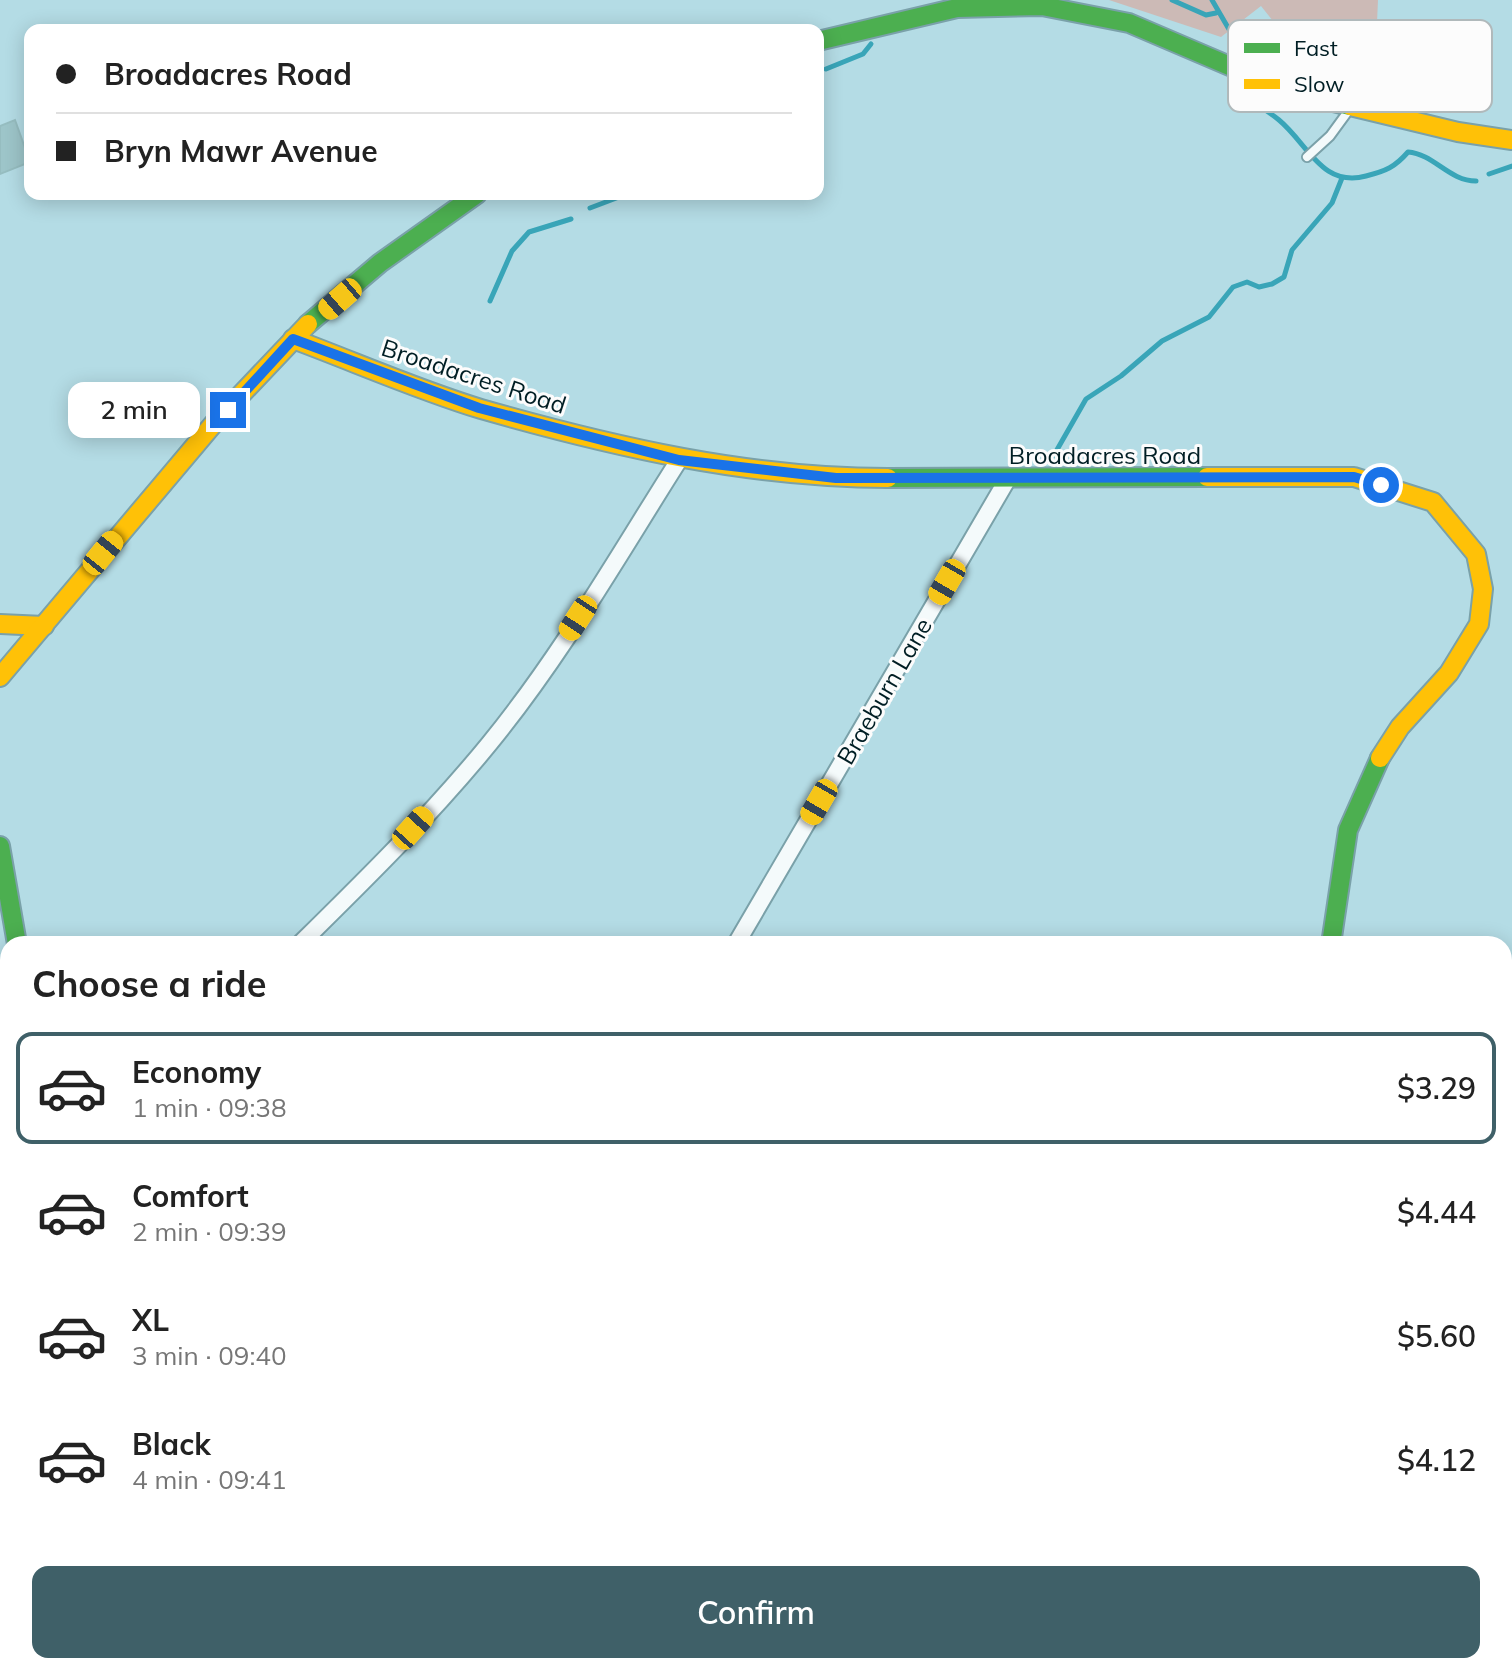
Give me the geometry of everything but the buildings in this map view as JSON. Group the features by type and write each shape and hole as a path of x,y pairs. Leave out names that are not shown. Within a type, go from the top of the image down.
{"street":[{"path":"824,40 957,8 1042,6 1129,23 1228,65"},
{"path":"1373,112 1458,132 1512,140"},
{"path":"0,677 142,504 293,339 410,238 468,200"},
{"name":"Broadacres Road","path":"293,339 479,408 679,460 836,478 1354,477 1433,502 1476,554 1483,589 1479,624 1449,673 1400,727 1373,769 1348,830 1332,936"},
{"path":"308,936 374,870 489,744 562,644 679,460"},
{"name":"Braeburn Lane","path":"741,936 1007,480"},
{"path":"0,624 44,626"},
{"path":"0,846 16,936"}],"lane":[{"path":"1310,154 1330,136 1348,112"},
{"path":"1512,1135 1512,1160"}],"shaded area":[{"path":"1109,0 1378,0 1377,20 1272,20 1261,6 1243,20 1228,20 1228,32 1221,37"}],"waterway":[{"path":"1172,0 1206,15 1216,13"},
{"path":"1212,0 1228,28"},
{"path":"826,69 863,54 871,44"},
{"path":"1268,112 1289,130 1317,162 1338,176 1351,178 1379,172 1394,165 1408,152 1426,157 1458,177 1476,181"},
{"path":"1489,174 1512,166"},
{"path":"1054,455 1086,399 1121,376 1162,341 1209,317 1233,287 1247,282 1259,287 1284,277 1292,250 1332,203 1342,178"},
{"path":"590,208 611,200"},
{"path":"490,301 512,251 529,232 571,219"}],"traffic: fast":[{"path":"824,40 957,8 1042,6 1129,23 1228,65"},
{"path":"308,324 380,263 469,200"},
{"path":"888,478 1207,477"},
{"path":"1332,936 1348,830 1380,758"},
{"path":"0,846 16,936"}],"traffic: slow":[{"path":"1375,112 1458,132 1512,140"},
{"path":"0,677 215,422 308,324"},
{"path":"293,339 481,409 632,448 784,473 888,478"},
{"path":"1207,477 1354,477 1433,502 1476,554 1483,589 1479,624 1449,673 1400,727 1380,758"},
{"path":"0,624 44,626"}],"route":[{"path":"228,410 293,339 479,408 679,460 836,478 1354,477 1381,485"}]}
